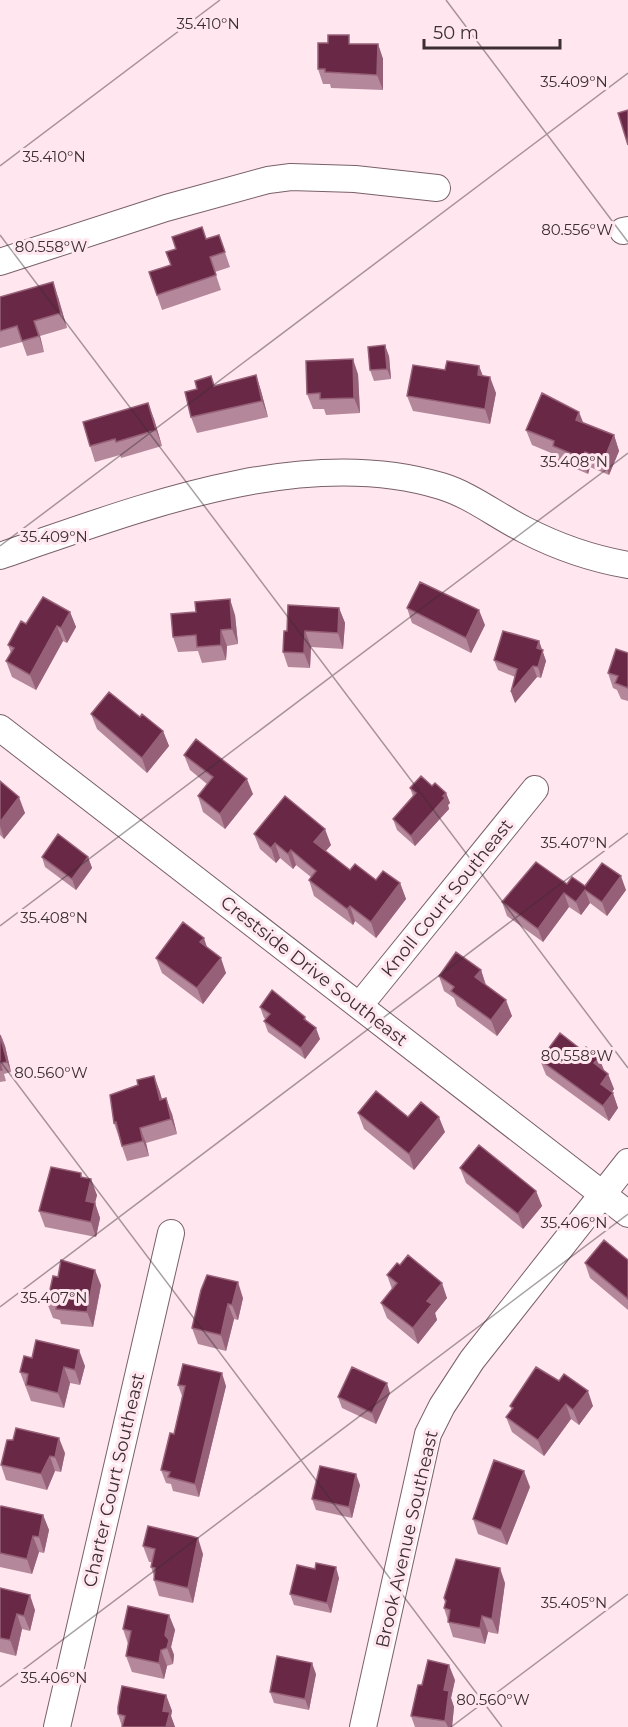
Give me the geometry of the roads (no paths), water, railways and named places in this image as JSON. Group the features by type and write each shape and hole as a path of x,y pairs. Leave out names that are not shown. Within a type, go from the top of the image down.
{"street":[{"path":"0,262 166,208 268,180 291,177 355,179 437,188"},
{"path":"0,556 141,508 197,492 307,473 341,471 404,476 443,486 526,530 586,554 628,565"},
{"name":"Crestside Drive Southeast","path":"0,728 628,1214"},
{"name":"Knoll Court Southeast","path":"359,1006 535,789"},
{"name":"Brook Avenue Southeast","path":"363,1727 428,1434 472,1360 628,1162"},
{"name":"Charter Court Southeast","path":"57,1727 171,1233"}]}
